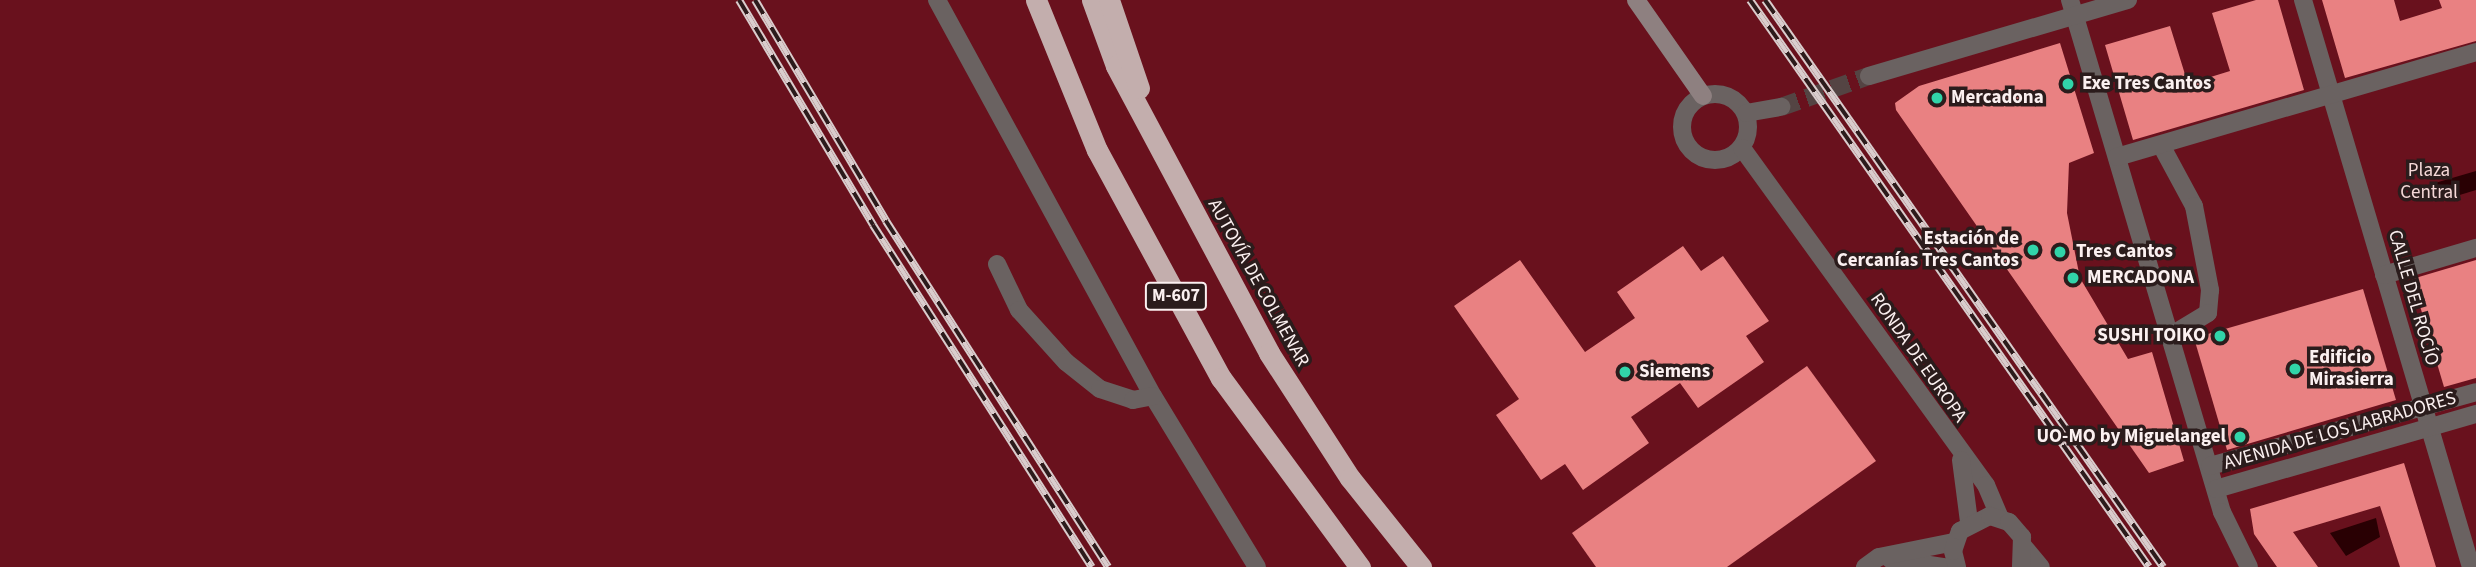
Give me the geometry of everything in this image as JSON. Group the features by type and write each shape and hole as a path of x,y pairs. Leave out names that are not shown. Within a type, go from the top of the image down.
{"highway":[{"name":"M-607","path":"1036,0 1097,150 1221,378 1360,567"},
{"name":"AUTOVÍA DE COLMENAR","path":"1092,0 1154,141 1269,353 1350,478 1421,567"},
{"path":"1109,0 1154,141"}],"street":[{"path":"937,0 1153,396 1256,567"},
{"path":"1636,0 1703,96"},
{"path":"1869,76 2072,8 2127,0"},
{"name":"CALLE DEL ROCÍO","path":"2303,0 2470,567"},
{"path":"2072,8 2232,544 2249,567"},
{"path":"2117,157 2476,52"},
{"path":"1723,94 1746,113 1749,131 1742,148 1712,161 1692,152 1682,121 1703,96 1723,94"},
{"path":"1746,113 1781,107"},
{"path":"2161,145 2194,206 2210,290 2208,313 2170,336"},
{"name":"RONDA DE EUROPA","path":"1742,148 1960,457 1986,485 2000,518 2016,529 2024,547"},
{"path":"2384,275 2476,248"},
{"path":"997,264 1019,310 1066,362 1100,389 1133,400 1153,396"},
{"name":"AVENIDA DE LOS LABRADORES","path":"2210,466 2476,392"},
{"name":"AVENIDA DE LOS LABRADORES","path":"2216,489 2476,414"},
{"name":"RONDA DE EUROPA","path":"1960,457 1969,522"},
{"path":"1872,562 1954,542 1969,522 2000,518"},
{"path":"1954,542 1956,567"},
{"path":"2021,567 2024,547"},
{"path":"2024,547 2041,567"},
{"path":"1872,562 1944,567"}],"green space":[{"name":"Plaza Central","path":"0,0 2476,0 2476,567 0,567"}],"shaded area":[{"path":"2476,171 2476,190 2440,201 2435,183"},
{"path":"2376,518 2380,537 2346,556 2330,533"}],"building":[{"path":"2256,0 2278,0 2304,90 2133,140 2105,45 2170,26 2188,84 2230,71 2212,13"},
{"path":"2322,0 2394,0 2400,21 2442,8 2439,0 2476,0 2476,41 2345,78"},
{"name":"Estación de Cercanías Tres Cantos","path":"2060,43 2094,153 2069,163 2067,213 2080,278 2128,359 2152,352 2184,461 2149,473 1896,110 1895,103 1919,86"},
{"name":"Siemens","path":"1683,246 1701,271 1723,256 1769,321 1746,336 1764,362 1698,408 1680,383 1631,417 1649,443 1583,490 1565,464 1541,480 1496,415 1519,399 1454,306 1520,260 1585,352 1635,318 1617,292"},
{"path":"2476,260 2476,378 2444,387 2412,279"},
{"name":"Edificio Mirasierra","path":"2363,289 2396,400 2227,450 2194,338"},
{"path":"1807,366 1876,461 1727,567 1596,567 1572,533"},
{"path":"2404,463 2436,567 2400,567 2380,506 2293,532 2318,567 2277,567 2254,534 2250,509"}],"tunnel":[{"path":"1781,107 1869,76"}],"railway":[{"path":"739,0 873,225 1092,567"},
{"path":"755,0 886,221 1108,567"},
{"path":"1750,0 2149,567"},
{"path":"1765,0 2163,567"}],"place":[{"name":"Exe Tres Cantos","path":"2068,84"},
{"name":"Mercadona","path":"1937,98"},
{"name":"Estación de Cercanías Tres Cantos","path":"2033,250"},
{"name":"Tres Cantos","path":"2060,252"},
{"name":"MERCADONA","path":"2073,278"},
{"name":"SUSHI TOIKO","path":"2220,336"},
{"name":"Edificio Mirasierra","path":"2295,369"},
{"name":"Siemens","path":"1625,372"},
{"name":"UO-MO by Miguelangel","path":"2240,437"}]}
